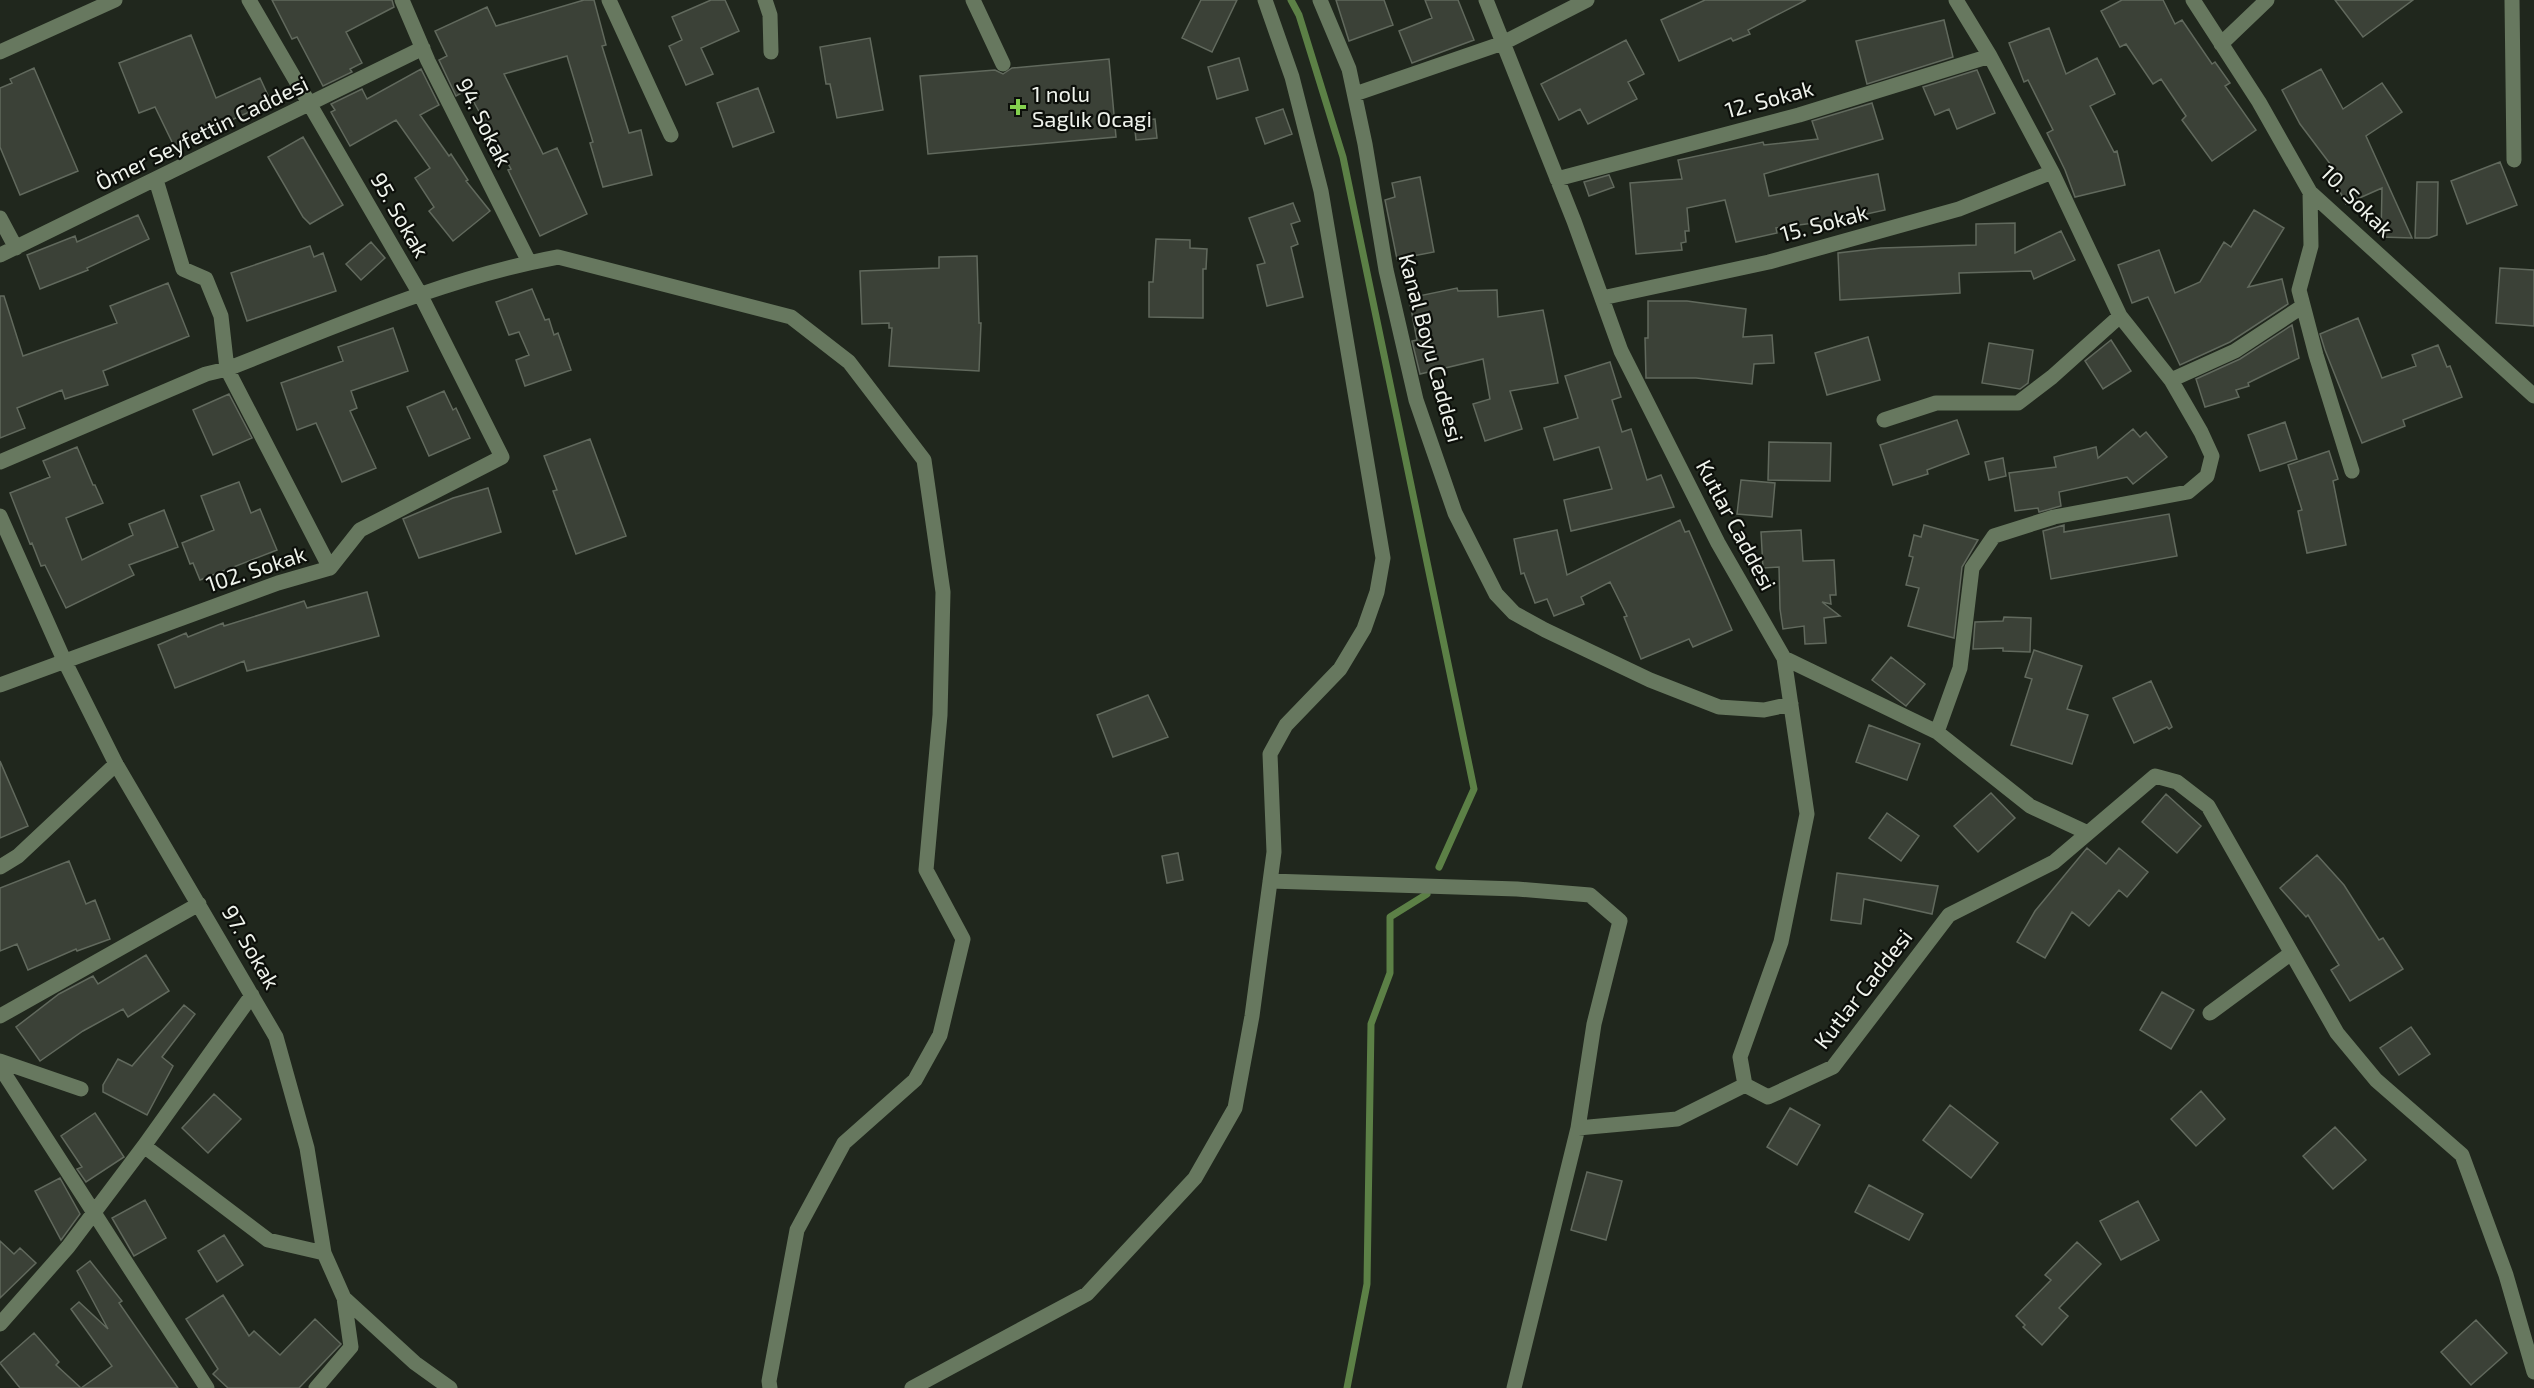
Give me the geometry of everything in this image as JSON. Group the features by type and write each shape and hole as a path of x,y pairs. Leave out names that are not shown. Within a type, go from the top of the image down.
{"street":[{"path":"0,52 115,0"},
{"name":"95. Sokak","path":"249,0 420,294 502,457"},
{"name":"94. Sokak","path":"402,0 423,48 529,262"},
{"path":"609,0 671,135"},
{"path":"973,0 1004,64"},
{"path":"912,1388 1087,1294 1195,1178 1234,1108 1252,1016 1274,852 1270,754 1286,725 1340,669 1364,628 1377,592 1383,558 1321,191 1292,76 1265,0"},
{"name":"Kanal Boyu Caddesi","path":"1320,0 1349,69 1365,144 1386,270 1416,400 1455,513 1496,594 1514,613 1545,630 1650,680 1719,707 1764,710 1791,704"},
{"name":"Kutlar Caddesi","path":"1486,0 1557,179 1621,351 1712,532 1784,658 1807,814 1781,942 1740,1057 1745,1085 1768,1098 1833,1067 1949,915 2054,862 2155,777 2177,782 2208,806 2290,954 2337,1033 2376,1080 2462,1155 2506,1275 2534,1372"},
{"path":"1355,94 1503,43 1587,0"},
{"path":"1937,732 1960,668 1972,568 1994,536 2054,517 2187,492 2207,476 2211,456 2201,432 2171,380 2120,316 2052,172 1990,56 1956,0"},
{"name":"10. Sokak","path":"2193,0 2259,102 2310,192 2534,396"},
{"path":"2221,44 2267,0"},
{"path":"2512,0 2514,160"},
{"path":"767,8 771,52"},
{"name":"Ömer Seyfettin Caddesi","path":"0,255 311,105 423,48"},
{"name":"12. Sokak","path":"1557,179 1799,116 1990,56"},
{"name":"15. Sokak","path":"1602,298 1769,262 1948,212 2052,172"},
{"path":"156,180 183,268 206,279 221,316 227,369 330,568"},
{"path":"2310,192 2311,246 2299,290 2352,471"},
{"path":"0,218 16,249"},
{"path":"0,462 206,374 227,369 420,294 529,262 558,256 791,317 849,362 924,460 943,592 940,715 926,870 963,939 940,1035 915,1080 844,1143 797,1230 769,1381 770,1388"},
{"path":"2171,380 2235,351 2303,306"},
{"path":"1884,420 1936,403 2018,403 2052,377 2120,316"},
{"name":"102. Sokak","path":"0,685 278,583 330,568 360,530 502,457"},
{"name":"97. Sokak","path":"0,516 64,660 116,764 276,1037 307,1148 324,1253 344,1298 415,1363 450,1388"},
{"path":"1784,658 1937,732 2030,806 2088,833"},
{"path":"1788,683 1822,678"},
{"path":"0,867 18,856 116,764"},
{"path":"1270,881 1517,889 1590,895 1620,921 1594,1023 1578,1128 1514,1388"},
{"path":"0,1016 199,904"},
{"path":"2210,1013 2290,954"},
{"path":"0,1324 68,1247 144,1146 252,995"},
{"path":"0,1062 81,1089"},
{"path":"0,1067 207,1388"},
{"path":"1578,1128 1677,1119 1745,1085"},
{"path":"144,1146 268,1240 324,1253"},
{"path":"316,1388 351,1347 344,1298"}],"building":[{"path":"272,0 392,0 394,7 346,32 362,63 350,69 352,72 323,86 297,37 292,39"},
{"path":"584,0 594,0 606,45 602,46 629,133 641,130 652,175 603,187 590,143 593,142 567,56 504,74 543,154 557,148 587,214 540,236 508,170 511,169 467,90 456,96 439,60 447,56 435,31 487,7 496,26"},
{"path":"711,0 725,0 739,31 701,48 713,74 686,85 669,46 682,40 672,17"},
{"path":"1201,0 1237,0 1212,52 1182,38"},
{"path":"1336,0 1384,0 1393,25 1349,41"},
{"path":"1425,0 1458,0 1474,40 1412,63 1399,31 1432,18"},
{"path":"1705,0 1806,0 1748,30 1750,34 1733,41 1731,38 1679,61 1661,20"},
{"path":"2122,0 2163,0 2175,24 2182,20 2212,64 2215,62 2230,83 2225,86 2256,130 2212,161 2182,120 2186,116 2161,79 2153,84 2126,44 2120,47 2101,11"},
{"path":"2335,0 2413,0 2363,37"},
{"path":"1944,20 1953,57 1867,84 1856,41"},
{"path":"2049,28 2066,74 2097,58 2115,94 2090,106 2114,152 2117,151 2125,185 2075,197 2047,133 2053,130 2028,80 2024,82 2009,43"},
{"path":"191,35 216,98 260,78 271,102 174,146 155,107 139,113 119,63"},
{"path":"870,38 883,110 837,118 830,84 826,84 820,47"},
{"path":"1626,40 1644,74 1628,82 1637,99 1588,124 1580,109 1559,120 1541,84"},
{"path":"1239,58 1248,90 1217,99 1208,67"},
{"name":"1 nolu Saglık Ocagi","path":"1109,59 1116,137 928,154 920,76 995,70 1003,74 1012,68"},
{"path":"34,68 78,171 20,195 0,147 0,88 12,83 10,79"},
{"path":"421,69 439,105 420,115 449,156 451,154 468,180 466,181 490,211 453,241 429,211 434,207 415,178 430,168 396,120 350,146 331,112 335,110 331,104 362,89 367,99"},
{"path":"2321,69 2343,109 2382,83 2402,112 2366,136 2412,238 2381,237 2382,188 2346,204 2330,171 2334,169 2300,124 2282,90"},
{"path":"1977,70 1995,113 1957,129 1949,109 1935,115 1923,87"},
{"path":"758,88 774,132 733,147 717,103"},
{"path":"1872,103 1883,139 1764,174 1769,196 1878,174 1885,210 1844,219 1776,228 1777,233 1736,242 1725,200 1687,208 1689,231 1685,231 1686,242 1681,243 1682,250 1636,254 1630,183 1682,179 1678,160 1763,142 1764,145 1818,139 1812,121"},
{"path":"1283,109 1292,134 1265,144 1256,118"},
{"path":"1155,119 1157,138 1136,140 1134,121"},
{"path":"303,137 343,205 310,224 303,217 268,157"},
{"path":"2500,162 2517,205 2467,224 2451,181"},
{"path":"1609,175 1614,187 1589,196 1584,182"},
{"path":"1420,177 1434,252 1397,259 1385,200 1395,197 1392,183"},
{"path":"2417,182 2438,182 2437,235 2429,238 2415,238"},
{"path":"1293,203 1300,221 1291,224 1298,244 1291,247 1303,297 1267,306 1257,265 1265,263 1249,218"},
{"path":"2254,210 2284,228 2248,287 2282,279 2288,304 2230,342 2180,365 2148,297 2132,303 2118,265 2159,250 2175,293 2200,282 2224,242 2231,247"},
{"path":"138,215 149,239 87,268 88,270 40,289 27,255 75,236 77,242"},
{"path":"2015,223 2015,253 2061,231 2075,260 2034,279 2031,271 1959,273 1960,293 1840,300 1838,253 1881,248 1976,245 1976,224"},
{"path":"1156,239 1190,240 1190,248 1207,249 1206,269 1203,269 1203,318 1149,317 1149,282 1153,282"},
{"path":"371,242 385,258 361,280 346,264"},
{"path":"310,246 314,257 323,253 336,291 247,321 231,273"},
{"path":"977,256 979,323 981,323 979,371 889,366 892,328 889,328 889,323 862,324 860,271 939,268 939,257"},
{"path":"2500,268 2534,270 2534,326 2496,323"},
{"path":"168,283 189,336 103,371 108,385 65,399 62,390 17,408 25,428 0,438 0,296 4,296 23,356 117,323 110,306"},
{"path":"1457,288 1458,291 1497,290 1498,317 1543,310 1558,383 1510,391 1522,429 1485,441 1473,404 1490,399 1483,359 1420,374 1412,341 1417,340 1409,298"},
{"path":"532,289 545,320 549,319 554,335 558,333 571,370 525,386 516,360 529,355 519,332 509,335 496,302"},
{"path":"1648,301 1687,301 1746,309 1743,337 1772,335 1774,363 1754,364 1752,384 1696,378 1646,378 1645,338 1648,338"},
{"path":"2358,318 2382,378 2416,366 2412,355 2438,345 2447,367 2450,366 2462,397 2403,420 2405,426 2362,443 2320,334"},
{"path":"2292,325 2299,358 2248,383 2249,386 2236,390 2239,397 2205,407 2196,379 2240,359"},
{"path":"393,328 408,371 351,391 357,408 350,411 376,468 342,482 316,423 297,430 281,383 343,361 338,347"},
{"path":"1868,337 1880,380 1827,395 1815,353"},
{"path":"2111,340 2131,371 2103,389 2085,361"},
{"path":"1989,343 2033,350 2028,383 2020,389 1982,383"},
{"path":"1610,362 1621,397 1612,400 1622,432 1631,429 1647,480 1661,475 1674,507 1571,531 1564,500 1612,489 1599,447 1554,460 1544,428 1578,418 1565,376"},
{"path":"444,391 453,410 456,408 470,438 429,456 407,407"},
{"path":"229,394 252,438 213,455 193,410"},
{"path":"1957,420 1969,454 1927,470 1928,474 1893,485 1880,445"},
{"path":"2285,422 2297,459 2260,471 2248,435"},
{"path":"2133,429 2140,437 2146,432 2167,457 2133,484 2127,477 2059,492 2061,506 2039,512 2038,508 2015,511 2009,473 2056,467 2054,457 2096,447 2098,458"},
{"path":"590,439 626,536 576,554 553,491 557,490 544,456"},
{"path":"1769,442 1831,443 1830,481 1768,480"},
{"path":"77,447 103,503 66,518 82,560 133,535 129,524 164,510 178,547 129,565 134,575 66,608 45,565 41,566 32,543 30,544 10,493 50,477 43,461"},
{"path":"2329,451 2338,479 2333,481 2346,545 2307,553 2298,511 2302,510 2288,465"},
{"path":"2003,458 2006,476 1989,480 1985,462"},
{"path":"1741,480 1775,483 1772,517 1737,514"},
{"path":"239,482 251,513 260,509 277,550 200,580 193,563 190,564 182,543 214,530 201,496"},
{"path":"488,488 501,532 419,558 403,519 453,498"},
{"path":"2169,514 2177,556 2051,579 2043,531 2064,525 2064,532"},
{"path":"1680,520 1685,532 1689,531 1732,630 1693,647 1689,639 1641,659 1624,617 1627,616 1610,582 1581,597 1584,604 1554,616 1547,599 1535,603 1524,573 1521,574 1514,539 1557,530 1567,575"},
{"path":"1924,525 1978,540 1962,567 1954,638 1908,626 1919,588 1906,585 1913,557 1909,556 1914,535 1921,537"},
{"path":"1801,530 1803,561 1834,560 1836,595 1830,595 1831,604 1822,602 1840,616 1824,618 1826,643 1805,644 1804,626 1783,629 1779,567 1763,568 1761,532"},
{"path":"367,592 379,636 247,671 244,661 175,688 158,645 186,633 188,637 223,623 224,626 304,601 307,608"},
{"path":"2004,617 2031,618 2030,652 2003,651 2003,648 1973,649 1975,622 2003,621"},
{"path":"2034,650 2082,666 2067,709 2088,715 2072,764 2011,745 2032,679 2025,677"},
{"path":"1891,657 1925,684 1906,706 1872,680"},
{"path":"2151,681 2172,727 2169,729 2167,727 2134,743 2113,698"},
{"path":"1148,695 1168,737 1113,757 1097,715"},
{"path":"1869,725 1920,744 1907,780 1856,762"},
{"path":"0,761 28,826 0,838"},
{"path":"1991,793 2015,818 1978,852 1954,826"},
{"path":"2166,794 2201,826 2177,853 2142,822"},
{"path":"1887,813 1919,836 1901,861 1869,838"},
{"path":"2087,848 2106,864 2119,848 2148,872 2127,897 2119,890 2089,926 2072,912 2045,958 2017,942 2035,911"},
{"path":"1178,853 1183,880 1167,883 1162,856"},
{"path":"2317,855 2344,885 2379,940 2383,938 2403,969 2350,1001 2331,970 2339,965 2308,915 2306,917 2280,888"},
{"path":"69,861 86,904 95,900 110,939 77,951 76,949 28,970 17,944 0,951 0,888"},
{"path":"1837,873 1938,886 1932,914 1864,899 1861,924 1831,920"},
{"path":"146,955 169,991 128,1017 123,1009 83,1031 40,1061 16,1027 59,994 93,976 98,984"},
{"path":"2162,992 2194,1010 2171,1049 2140,1030"},
{"path":"184,1005 195,1014 162,1057 173,1066 147,1115 103,1092 103,1085 118,1059 132,1066"},
{"path":"2411,1027 2430,1054 2399,1075 2380,1048"},
{"path":"2201,1091 2225,1119 2196,1146 2171,1119"},
{"path":"214,1094 241,1119 208,1153 182,1128"},
{"path":"1950,1105 1998,1143 1971,1178 1923,1140"},
{"path":"1790,1108 1820,1125 1797,1165 1767,1147"},
{"path":"95,1113 124,1157 86,1182 77,1169 82,1167 61,1136"},
{"path":"2335,1127 2366,1160 2333,1189 2303,1156"},
{"path":"1587,1172 1622,1181 1606,1240 1571,1230"},
{"path":"60,1178 80,1214 61,1240 35,1191"},
{"path":"1869,1185 1923,1214 1909,1240 1855,1212"},
{"path":"145,1200 166,1238 134,1256 112,1218"},
{"path":"2138,1201 2159,1240 2121,1260 2100,1221"},
{"path":"224,1235 243,1265 217,1282 198,1251"},
{"path":"0,1241 14,1254 20,1248 36,1263 0,1298"},
{"path":"2077,1242 2101,1264 2059,1308 2068,1316 2042,1345 2023,1327 2025,1325 2016,1316 2051,1280 2045,1275"},
{"path":"90,1261 122,1301 119,1303 178,1388 81,1388 112,1366 71,1309 79,1302 108,1329 77,1271"},
{"path":"223,1295 249,1336 254,1331 280,1355 315,1319 341,1344 299,1388 228,1388 213,1374 218,1369 186,1319"},
{"path":"2476,1320 2507,1353 2471,1385 2441,1352"},
{"path":"34,1333 59,1362 56,1365 81,1388 20,1388 0,1363"}],"waterway":[{"path":"1291,0 1299,15 1343,157 1474,789 1439,867"},
{"path":"1347,1388 1367,1284 1371,1024 1390,973 1390,917 1427,894"}],"place":[{"name":"1 nolu Saglık Ocagi","path":"1018,107"}]}
